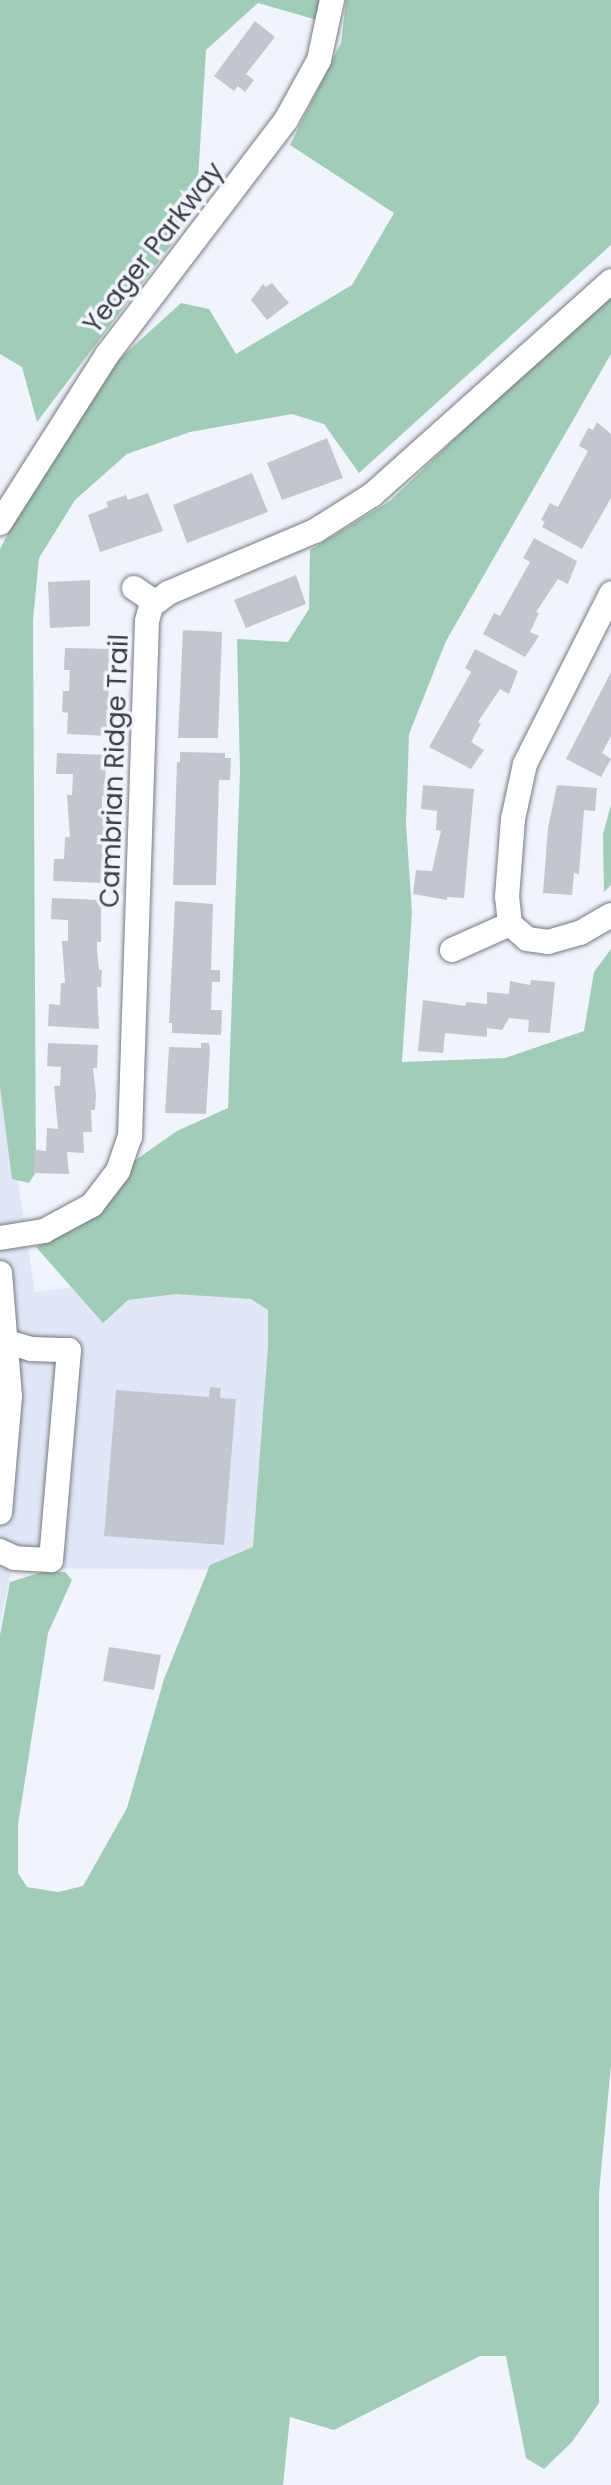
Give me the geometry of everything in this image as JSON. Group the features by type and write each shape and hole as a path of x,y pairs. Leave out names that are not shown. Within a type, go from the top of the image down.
{"street":[{"name":"Yeager Parkway","path":"0,523 107,355 286,120 319,60 332,0"},
{"name":"Cambrian Ridge Trail","path":"0,1238 44,1231 92,1205 118,1171 128,1147 134,1086 147,621 155,602 168,593 315,531 349,512 372,495 611,281"},
{"path":"134,588 155,602"},
{"path":"611,594 525,764 513,819 507,897 510,924 527,939 548,942 580,933 611,915"},
{"path":"452,950 510,924"},
{"path":"0,1273 9,1421 1,1500"},
{"path":"0,1551 15,1558 51,1560 69,1350 31,1349 3,1340"}],"shaded area":[{"path":"0,1064 35,1292 276,1261 270,1570 12,1568 0,1625"}],"green space":[{"path":"0,0 319,0 317,20 258,3 206,50 196,212 37,422 22,367 0,354"},
{"path":"346,0 611,0 611,245 359,473 324,424 292,414 190,432 127,454 75,500 39,558 33,620 36,1172 29,1183 12,1179 0,1087 0,549 30,490 115,363 181,303 209,309 236,354 352,285 394,213 290,145 341,43"},
{"path":"611,296 611,354 446,641 409,734 406,824 412,912 402,1062 505,1058 584,1031 594,972 611,949 611,2065 599,2193 599,2403 572,2442 544,2469 526,2458 506,2356 480,2356 334,2430 290,2417 283,2485 0,2485 0,1635 10,1582 42,1572 65,1572 72,1580 48,1633 18,1825 18,1873 27,1887 58,1892 83,1886 127,1808 164,1679 210,1565 253,1547 268,1346 268,1310 251,1299 176,1294 128,1300 103,1323 36,1247 86,1220 118,1192 134,1161 177,1131 228,1108 240,772 237,639 288,642 309,609 310,550 390,501 571,327"},
{"path":"611,805 611,885 604,892 603,834"}],"building":[{"path":"255,21 275,37 246,74 254,80 245,92 238,86 234,91 214,76"},
{"path":"272,283 289,303 267,320 251,300 263,284 266,287"},
{"path":"597,422 611,434 611,498 582,549 542,527 545,522 541,520 550,503 558,507 588,451 579,446 588,428 593,430"},
{"path":"327,438 343,478 282,500 267,463"},
{"path":"252,473 268,512 187,543 173,505"},
{"path":"148,493 163,531 100,552 88,515 108,507 106,502 126,495 128,500"},
{"path":"534,538 577,561 568,584 558,579 536,612 539,613 530,632 539,636 525,657 483,634 494,613 500,616 530,562 523,558"},
{"path":"296,575 306,604 246,628 234,600"},
{"path":"90,580 90,626 50,628 48,582"},
{"path":"183,630 222,632 218,738 178,738"},
{"path":"65,648 110,649 107,736 67,734 68,713 62,712 63,691 69,691 70,670 64,670"},
{"path":"475,649 518,671 509,694 500,689 478,722 481,724 471,742 484,750 471,769 429,747 471,672 465,668"},
{"path":"611,672 611,736 602,753 611,759 601,777 566,759"},
{"path":"180,752 225,753 225,758 231,758 230,780 219,780 216,885 173,885 177,762 180,762"},
{"path":"57,753 106,755 105,797 102,796 103,824 106,824 105,841 102,841 104,883 53,881 54,859 64,859 65,837 70,837 67,795 72,795 73,774 56,774"},
{"path":"423,785 474,789 464,898 447,897 447,900 413,894 416,870 432,871 441,831 436,830 437,811 421,809"},
{"path":"557,785 597,788 595,811 584,810 579,874 574,873 572,895 543,893 548,828"},
{"path":"52,898 101,900 101,942 97,942 99,970 102,970 101,987 97,987 99,1029 48,1026 49,1004 60,1005 61,983 65,983 62,941 68,941 68,920 51,919"},
{"path":"175,901 213,904 211,970 220,970 220,982 212,982 211,1010 222,1010 221,1035 172,1033 172,1023 169,1023"},
{"path":"531,980 555,982 550,1033 528,1032 529,1020 509,1018 502,1030 487,1028 487,1037 445,1033 443,1053 418,1051 423,1000 465,1006 466,1002 487,1004 487,992 509,994 510,981 530,985"},
{"path":"48,1043 98,1045 97,1068 93,1068 96,1095 95,1110 91,1110 92,1132 83,1132 84,1153 67,1152 69,1174 34,1173 34,1150 46,1151 47,1128 58,1129 54,1086 60,1086 61,1067 47,1066"},
{"path":"201,1043 209,1043 210,1050 206,1114 165,1113 169,1047 201,1048"},
{"path":"210,1387 221,1388 220,1398 236,1399 224,1545 104,1536 116,1390 209,1397"},
{"path":"109,1647 161,1655 154,1690 103,1681"}]}
